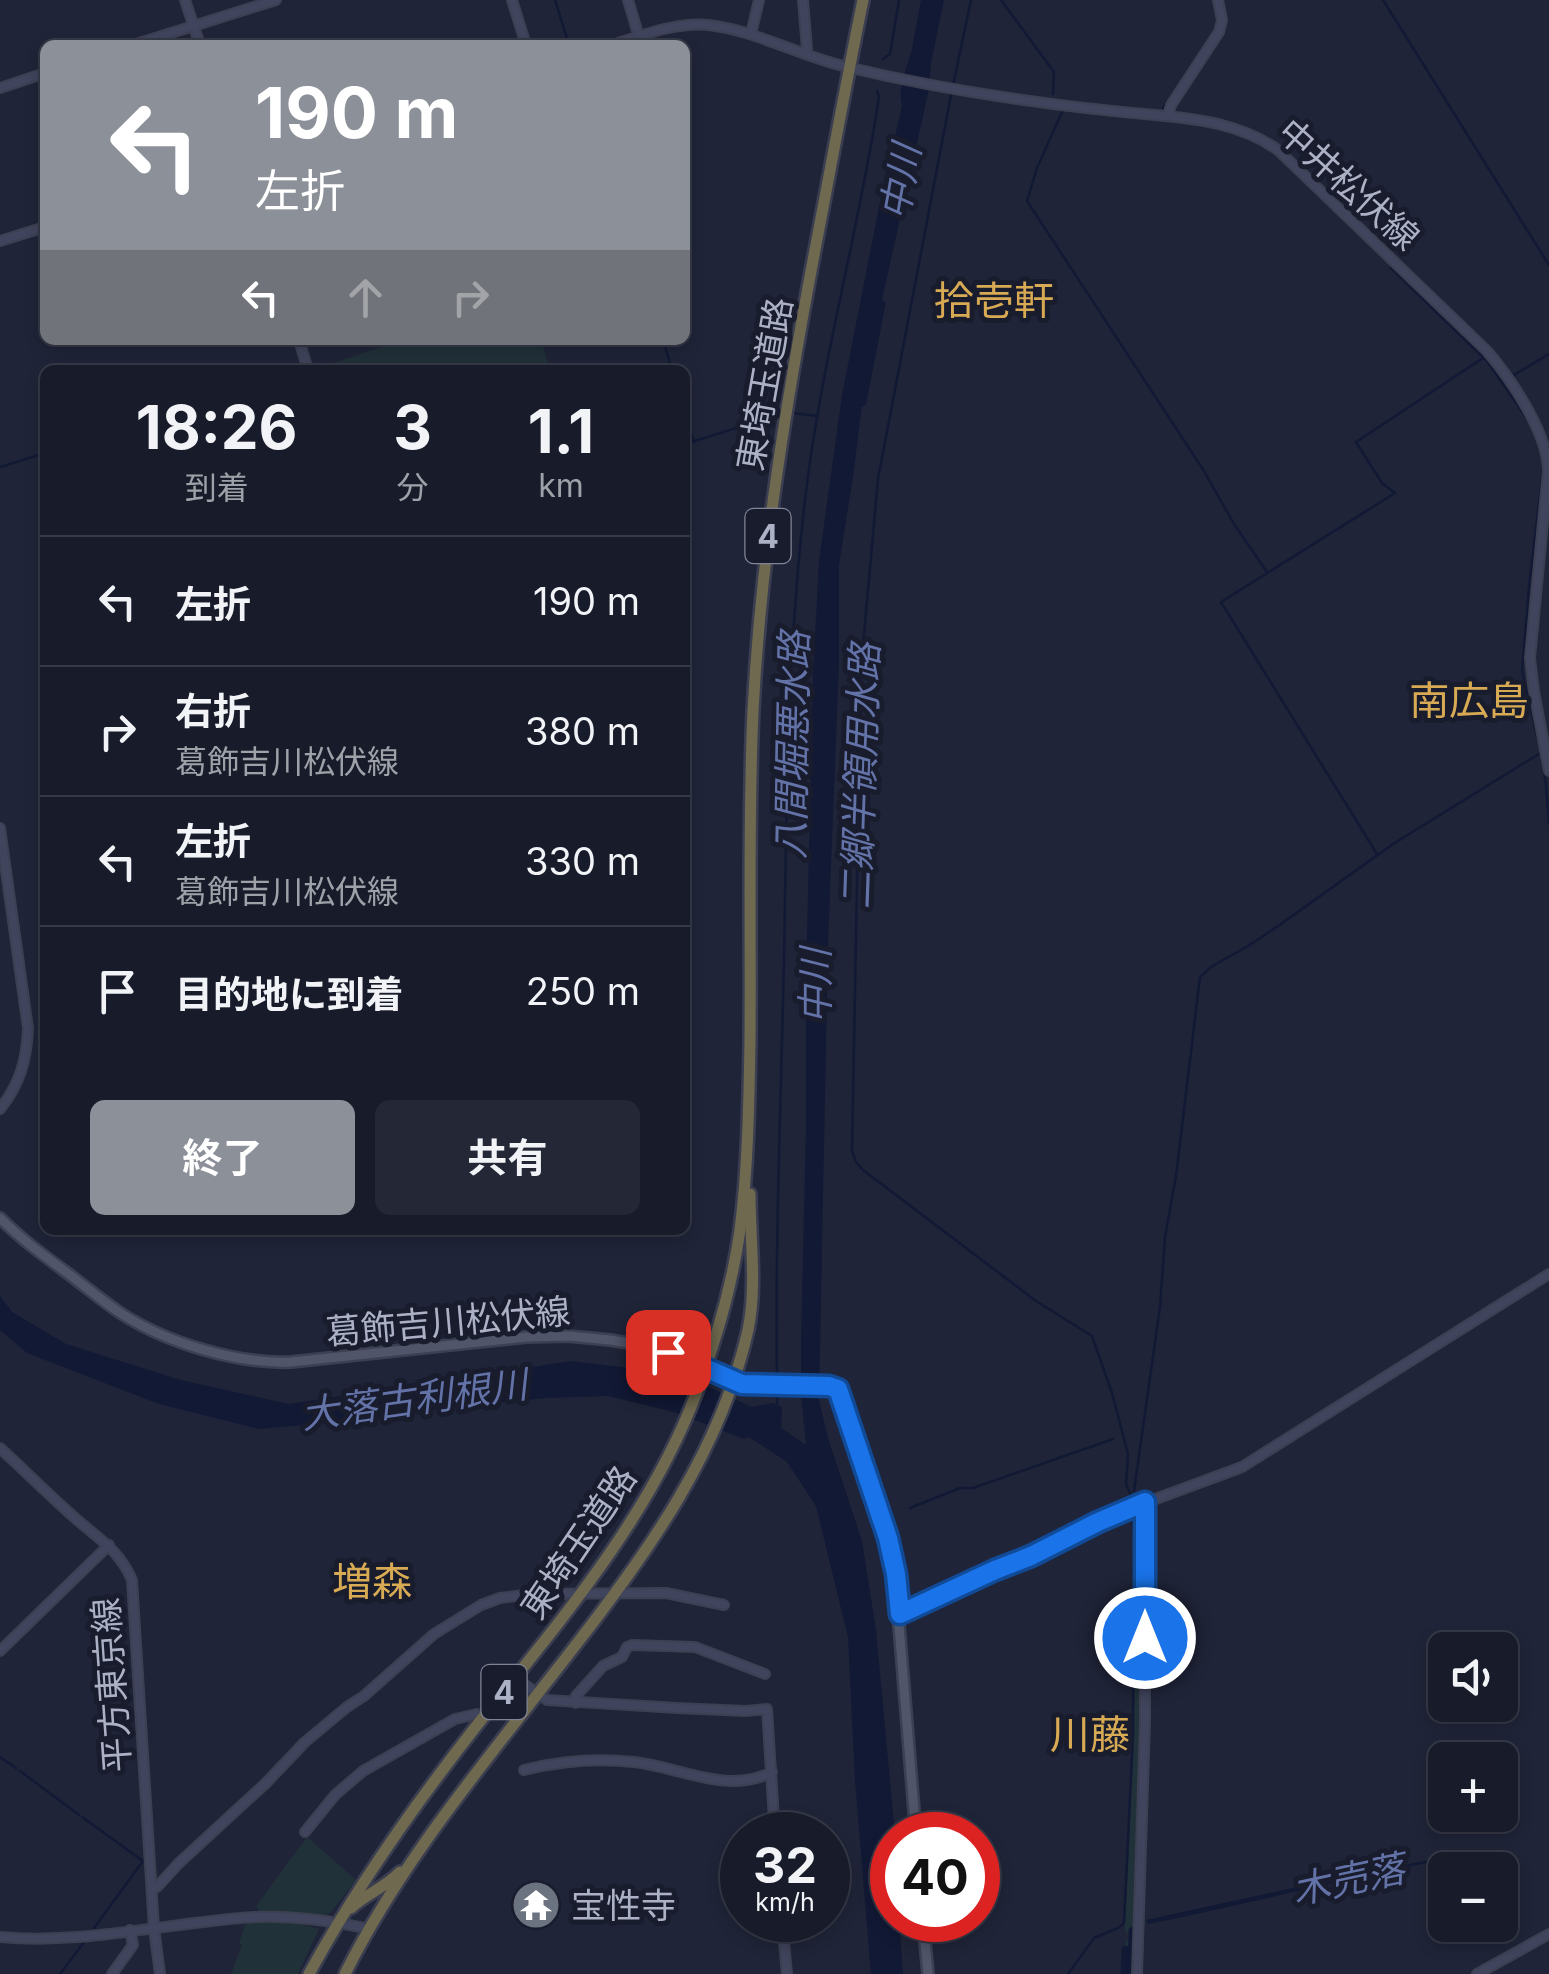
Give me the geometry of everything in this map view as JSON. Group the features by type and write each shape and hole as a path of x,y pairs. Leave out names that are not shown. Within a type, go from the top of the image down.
{"highway":[{"name":"東埼玉道路","path":"344,1974 420,1852 654,1537 694,1471 723,1408 748,1327 752,1299 752,755 762,591 784,420 863,0"},
{"name":"東埼玉道路","path":"309,1974 337,1922 382,1854 580,1594 632,1518 666,1458 687,1415 721,1321 739,1235 749,1080"},
{"path":"337,1922 364,1896 396,1877 420,1852"}],"main road":[{"name":"葛飾吉川松伏線","path":"0,1218 134,1321 234,1357 291,1362 559,1336 637,1344 668,1352 731,1384 838,1389 888,1538 896,1574 914,1812"},
{"path":"925,1942 928,1974"}],"street":[{"path":"186,0 198,40"},
{"path":"149,40 276,0"},
{"path":"512,0 524,40"},
{"path":"628,0 639,36"},
{"path":"751,34 760,0"},
{"path":"803,0 806,50"},
{"path":"1168,116 1171,105 1218,32 1222,20 1218,0"},
{"name":"中井松伏線","path":"627,40 682,25 711,26 751,34 807,57 849,68 1041,103 1228,126 1278,150 1487,351 1544,440 1548,460 1530,658 1549,771"},
{"path":"0,88 40,75"},
{"path":"0,241 40,229"},
{"path":"0,828 28,1028 22,1069 0,1109"},
{"path":"900,1614 1129,1508 1242,1467 1549,1274"},
{"name":"平方東京線","path":"0,1448 108,1544 132,1580 160,1974"},
{"path":"1138,1974 1145,1722 1142,1503"},
{"path":"0,1650 108,1544"},
{"path":"152,1888 305,1742 434,1634 482,1605 500,1598 533,1594 666,1592 724,1605"},
{"path":"576,1703 576,1696 603,1666 622,1657 632,1645 695,1647 765,1674"},
{"path":"515,1678 547,1700 766,1709 774,1812"},
{"path":"305,1832 335,1795 364,1771 456,1719 476,1714 484,1717"},
{"path":"524,1770 558,1762 622,1761 733,1782 772,1772"},
{"path":"0,1937 40,1939 256,1917 337,1922 370,1929"},
{"path":"112,1974 134,1945 130,1930"},
{"path":"1478,1974 1549,1934"},
{"path":"784,1942 786,1974"}],"shaded area":[{"path":"387,345 542,345 548,365 328,365"},
{"path":"1136,1509 1139,1734 1131,1974 1121,1974 1122,1950 1129,1937 1125,1922 1133,1718 1132,1510"},
{"path":"307,1837 356,1880 330,1913 322,1917 260,1913 256,1906"},
{"path":"297,1923 319,1929 298,1974 231,1974 245,1925"}],"water":[{"name":"大落古利根川","path":"921,0 944,0 929,89 866,371 839,565 828,944 819,1400 862,1541 876,1630 893,1812 870,1812 870,1942 901,1942 903,1974 871,1974 848,1637 816,1506 787,1462 749,1437 744,1439 674,1412 608,1396 447,1407 383,1418 259,1429 159,1404 27,1353 0,1330 0,1296 12,1312 66,1344 181,1380 289,1404 571,1361 680,1374 752,1407 772,1403 782,1407 781,1428 806,1445 801,1342 806,978 819,561 842,395"},
{"name":"木売落","path":"1428,1860 1188,1916 1148,1924 1146,1920"}],"waterway":[{"path":"555,0 567,40"},
{"name":"八間堀悪水路","path":"883,59 890,54 899,0"},
{"name":"二郷半領用水路","path":"971,0 878,479 861,667 852,1151 863,1170 1036,1301 1092,1336 1128,1454 1126,1484 1136,1506"},
{"path":"1001,0 1054,72 1053,94"},
{"path":"1383,0 1549,265"},
{"path":"1163,108 1213,34 1218,16"},
{"name":"八間堀悪水路","path":"777,1382 787,778 796,596 815,428 871,144 877,91"},
{"path":"1062,112 1027,201 1267,572"},
{"path":"1391,268 1487,361 1532,426"},
{"name":"中川","path":"862,402 881,304"},
{"path":"664,345 670,365"},
{"path":"1509,378 1549,354"},
{"path":"1377,854 1221,602 1395,493 1382,483 1356,442 1483,358"},
{"path":"690,442 784,413"},
{"path":"792,413 818,416"},
{"path":"690,430 694,442"},
{"path":"0,467 40,455"},
{"path":"1538,740 1522,672 1544,461"},
{"path":"1134,1491 1200,977 1393,844 1542,752"},
{"path":"1542,758 1549,824"},
{"name":"八間堀悪水路","path":"777,1390 777,1407"},
{"path":"910,1508 1113,1439"},
{"path":"1068,1974 1094,1938 1124,1923 1133,1736 1132,1512"},
{"path":"0,1757 16,1768"},
{"path":"20,1771 79,1815"},
{"path":"82,1817 143,1861 94,1928"},
{"name":"二郷半領用水路","path":"1132,1974 1133,1931"},
{"path":"60,1974 84,1942"},
{"path":"1125,1974 1126,1950"}],"place":[{"name":"宝性寺","path":"536,1905"}],"district":[{"name":"拾壱軒","path":"994,300"},
{"name":"南広島","path":"1469,700"},
{"name":"増森","path":"372,1581"},
{"name":"川藤","path":"1090,1734"}],"route":[{"path":"668,1352 732,1382 750,1386 838,1389 888,1538 900,1614 1145,1502 1145,1638"}]}
